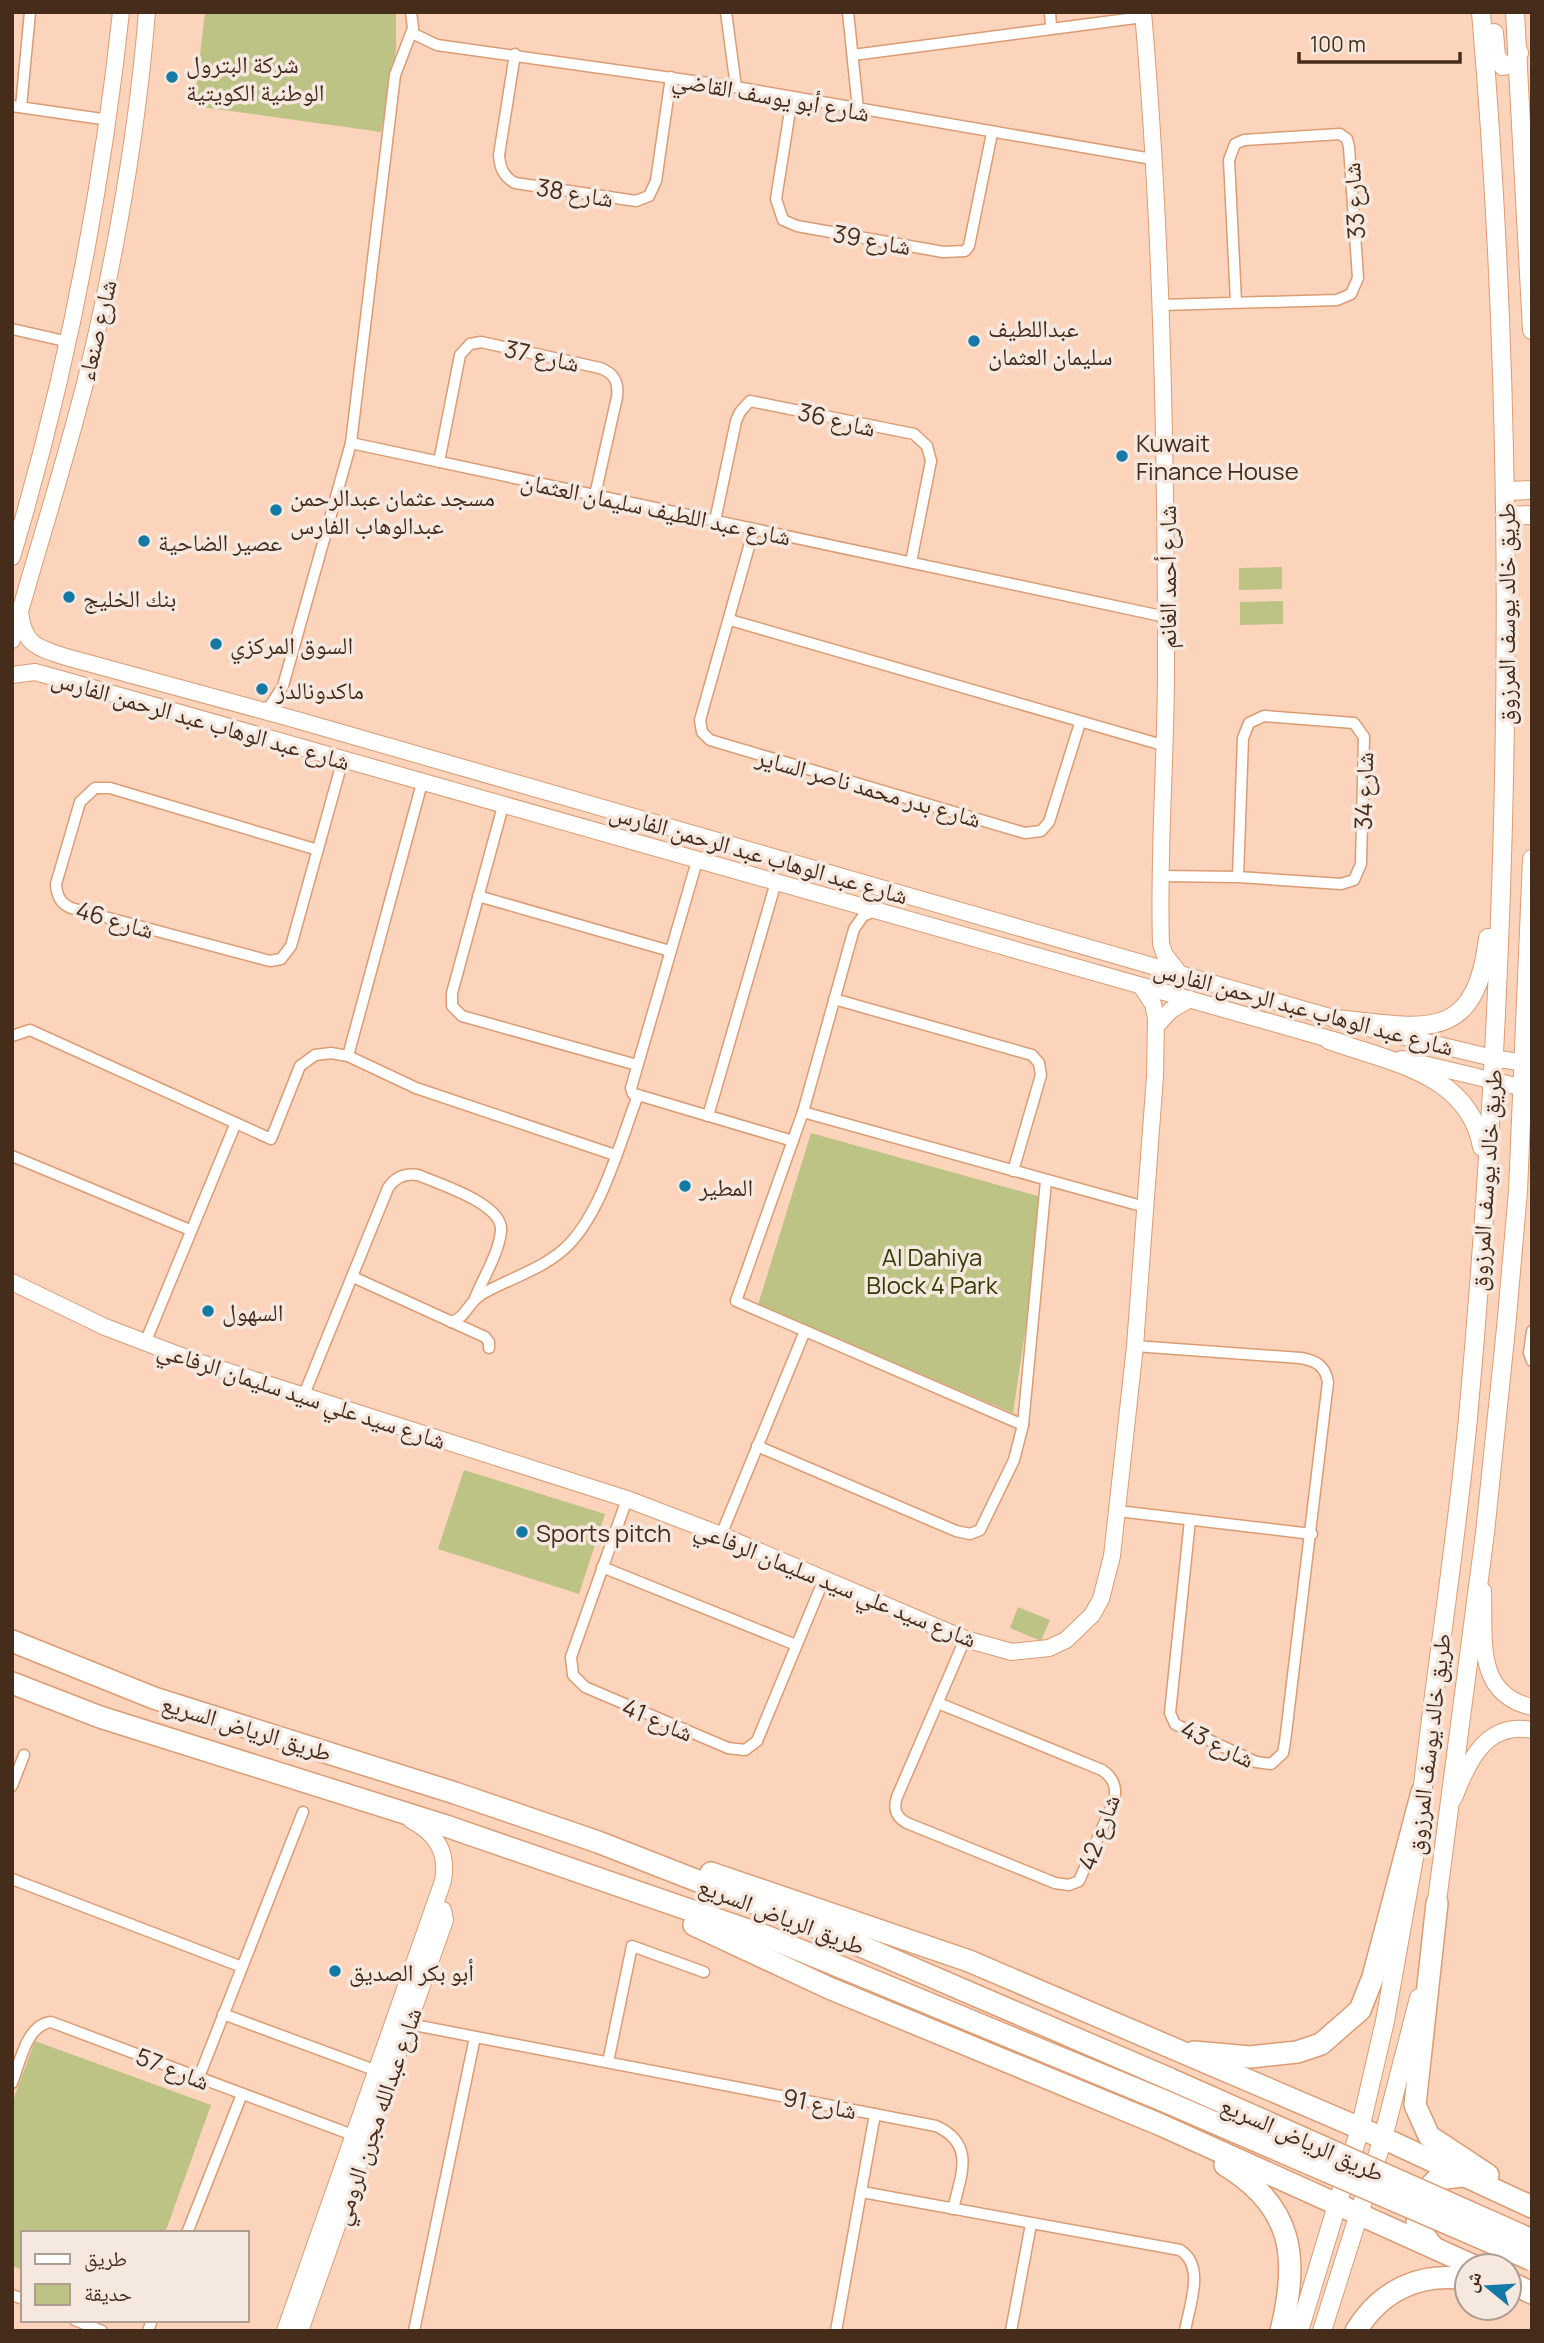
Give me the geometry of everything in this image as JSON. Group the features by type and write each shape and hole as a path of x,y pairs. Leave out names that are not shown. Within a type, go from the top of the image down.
{"highway":[{"name":"طريق الرياض السريع","path":"12,1641 154,1698 455,1793 597,1842 826,1931 1170,2079 1532,2240"},
{"name":"طريق الرياض السريع","path":"12,1683 100,1717 504,1845 603,1883 768,1937 1162,2100 1532,2260"},
{"path":"1170,2049 1250,2057 1297,2052 1321,2044 1360,2010 1373,1977 1422,1792"},
{"path":"597,1842 704,1871 877,1927 969,1961 1532,2204"},
{"path":"603,1883 829,1988 1161,2125 1453,2256"},
{"path":"1437,1903 1416,2088 1415,2105 1420,2122 1429,2136 1446,2149 1532,2204"},
{"path":"1275,2176 1299,2175 1318,2160 1323,2144 1321,2128 1313,2115 1300,2105"},
{"path":"1161,2125 1236,2171 1259,2189 1277,2211 1292,2262 1290,2293 1281,2331"},
{"path":"1434,2247 1417,2226 1415,2212 1418,2199 1426,2187 1437,2179 1450,2175 1464,2176"},
{"path":"1356,2331 1382,2298 1401,2286 1445,2276 1453,2277"}],"main road":[{"name":"طريق خالد يوسف المرزوق","path":"1299,2331 1360,2129 1385,2021 1416,1850 1467,1421 1488,1177 1504,806 1506,516 1491,139 1480,12"},
{"path":"1493,12 1498,62 1509,66 1518,59 1519,53"},
{"path":"1515,12 1532,330"},
{"path":"1505,491 1532,490"},
{"path":"1506,516 1532,516"},
{"path":"1335,1019 1416,1027 1459,1014 1475,995 1485,961 1504,806"},
{"name":"طريق خالد يوسف المرزوق","path":"1322,2331 1383,2138 1424,1978 1437,1903 1485,1534 1518,1191 1527,1090 1532,859"},
{"path":"1329,1040 1436,1079 1459,1097 1478,1123 1488,1177"},
{"path":"1518,1191 1532,1152"}],"street":[{"path":"30,12 17,107 109,120"},
{"name":"شارع صنعاء","path":"12,557 43,453 93,227 121,12"},
{"name":"شارع صنعاء","path":"12,640 86,380 120,220 147,12"},
{"path":"259,710 279,697 283,686 351,443 395,75 412,33 411,12"},
{"path":"726,12 736,87"},
{"path":"848,12 858,109"},
{"path":"1049,12 1051,27"},
{"path":"853,55 1143,15"},
{"name":"شارع أحمد الغانم","path":"1143,15 1161,305 1166,440 1166,746 1161,932 1165,955 1180,973"},
{"name":"شارع أبو يوسف القاضي","path":"412,33 437,45 736,87 1152,159"},
{"name":"شارع 38","path":"515,54 499,155 499,164 507,178 515,183 635,201 649,196 656,181 671,77"},
{"name":"شارع 39","path":"792,98 776,199 783,220 796,226 943,252 957,253 965,251 969,246 992,133"},
{"name":"شارع 33","path":"1161,305 1336,300 1351,294 1357,285 1349,147 1347,139 1340,134 1244,140 1235,144 1229,160 1236,302"},
{"path":"12,329 69,342"},
{"name":"شارع 37","path":"439,462 460,355 470,344 481,342 600,368 614,377 618,388 595,495"},
{"name":"شارع 36","path":"715,521 736,421 750,401 914,434 927,446 931,461 911,562"},
{"name":"شارع عبد اللطيف سليمان العثمان","path":"351,443 1166,617"},
{"path":"43,453 54,463 65,457"},
{"path":"33,486 47,482 54,495"},
{"name":"شارع بدر محمد ناصر الساير","path":"754,529 700,720 702,732 710,740 1025,833 1035,833 1049,822 1080,723"},
{"name":"شارع عبد الوهاب عبد الرحمن الفارس","path":"20,612 24,635 30,642 66,657 297,720 1335,1019 1527,1064"},
{"path":"730,620 1166,746"},
{"path":"57,678 53,674 51,663 55,659 66,657"},
{"name":"شارع عبد الوهاب عبد الرحمن الفارس","path":"12,675 35,672 57,678 1329,1040 1527,1090"},
{"path":"283,686 284,699 297,720"},
{"name":"شارع 34","path":"1163,876 1238,877 1341,884 1354,880 1361,864 1364,737 1354,723 1264,716 1249,723 1243,738 1238,877"},
{"path":"348,1056 422,783 433,772 429,758"},
{"name":"شارع 46","path":"318,850 110,788 95,788 80,802 57,884 57,894 61,902 71,908 275,961 291,946 318,850 343,760"},
{"path":"447,790 442,776 452,765"},
{"path":"503,806 452,993 455,1010 462,1016 637,1065"},
{"path":"708,1116 776,882 786,876 788,870 783,859"},
{"path":"697,861 631,1088 638,1095 793,1141"},
{"path":"808,891 800,880 804,871 812,867"},
{"path":"478,896 670,951"},
{"path":"844,902 852,914 854,929"},
{"path":"878,911 863,916 854,929 803,1112 736,1301 1023,1425"},
{"path":"1132,960 1144,953 1161,932"},
{"name":"شارع سيد علي سيد سليمان الرفاعي","path":"12,1282 145,1343 303,1397 549,1472 721,1535 965,1639 1012,1652 1031,1652 1057,1644 1080,1629 1093,1615 1104,1590 1118,1511 1135,1346 1157,1025 1153,1004 1141,986"},
{"path":"1247,1015 1254,1009 1253,995"},
{"path":"834,999 1032,1055 1041,1074 1013,1171"},
{"path":"1157,1025 1171,1010 1190,999"},
{"path":"1269,1021 1268,1007 1276,1002"},
{"path":"12,1036 30,1030 271,1139 300,1066 315,1055 348,1056 416,1088 615,1155"},
{"path":"475,1298 562,1250 578,1234 590,1215 638,1095"},
{"path":"803,1112 1145,1207"},
{"path":"145,1343 235,1125"},
{"path":"12,1156 190,1230"},
{"path":"303,1397 388,1188 404,1175 418,1175 486,1205 501,1225 498,1242 475,1298 461,1318 451,1322"},
{"path":"757,1446 956,1531 975,1534 985,1524 1014,1460 1023,1425 1046,1181"},
{"path":"353,1278 488,1339 489,1348"},
{"path":"721,1535 805,1331"},
{"path":"1532,1331 1529,1353 1532,1360"},
{"name":"شارع 43","path":"1135,1346 1301,1358 1321,1365 1328,1382 1312,1534 1285,1742 1278,1759 1265,1765 1181,1727 1172,1720 1170,1713 1190,1520"},
{"name":"شارع 41","path":"626,1499 571,1657 573,1675 585,1687 728,1748 745,1749 757,1741 824,1579"},
{"path":"1118,1511 1312,1534"},
{"path":"1485,1534 1485,1661 1492,1682 1502,1695 1532,1707"},
{"path":"603,1567 796,1645"},
{"name":"شارع 42","path":"939,1703 1102,1770 1112,1779 1116,1792 1114,1801 1079,1881 1069,1885 1055,1883 907,1823 897,1815 894,1804 965,1639"},
{"path":"1450,1807 1464,1774 1482,1743 1503,1731 1532,1730"},
{"path":"12,1786 24,1755"},
{"name":"شارع عبدالله مجرن الرومي","path":"300,2331 361,2138 377,2071 434,1907 446,1862 442,1847 414,1821 354,1798"},
{"path":"199,2077 303,1812"},
{"path":"12,1879 242,1967"},
{"name":"شارع عبدالله مجرن الرومي","path":"285,2331 409,2024 444,1920 443,1910 434,1907"},
{"path":"608,2062 632,1946 704,1972"},
{"path":"223,2014 377,2071"},
{"name":"شارع 57","path":"12,2083 30,2036 40,2024 51,2022 361,2138"},
{"name":"شارع 91","path":"409,2024 936,2126 954,2136 963,2154 953,2209"},
{"path":"414,2331 475,2037"},
{"path":"188,2231 242,2094"},
{"path":"836,2331 875,2114"},
{"path":"862,2192 1180,2250 1191,2260 1194,2280 1185,2331"},
{"path":"1011,2331 1031,2224"},
{"path":"80,2322 102,2331"}],"green space":[{"path":"205,12 396,12 396,51 381,132 194,106"},
{"path":"1282,567 1282,589 1239,590 1239,568"},
{"path":"1283,601 1283,624 1240,625 1240,602"},
{"name":"Al Dahiya Block 4 Park","path":"811,1133 1045,1198 1013,1413 758,1305"},
{"name":"Sports pitch","path":"464,1470 605,1514 579,1594 438,1549"},
{"path":"1018,1607 1050,1620 1041,1641 1010,1628"},
{"path":"35,2041 211,2105 166,2231 21,2231 21,2269 12,2266 12,2103"}],"place":[{"name":"شركة البترول الوطنية الكويتية","path":"172,77"},
{"name":"عبداللطيف سليمان العثمان","path":"974,341"},
{"name":"Kuwait Finance House","path":"1122,456"},
{"name":"مسجد عثمان عبدالرحمن عبدالوهاب الفارس","path":"276,510"},
{"name":"عصير الضاحية","path":"144,541"},
{"name":"بنك الخليج","path":"69,597"},
{"name":"السوق المركزي","path":"216,644"},
{"name":"ماكدونالدز","path":"262,689"},
{"name":"المطير","path":"685,1186"},
{"name":"السهول","path":"208,1311"},
{"name":"Sports pitch","path":"522,1532"},
{"name":"أبو بكر الصديق","path":"335,1971"}]}
